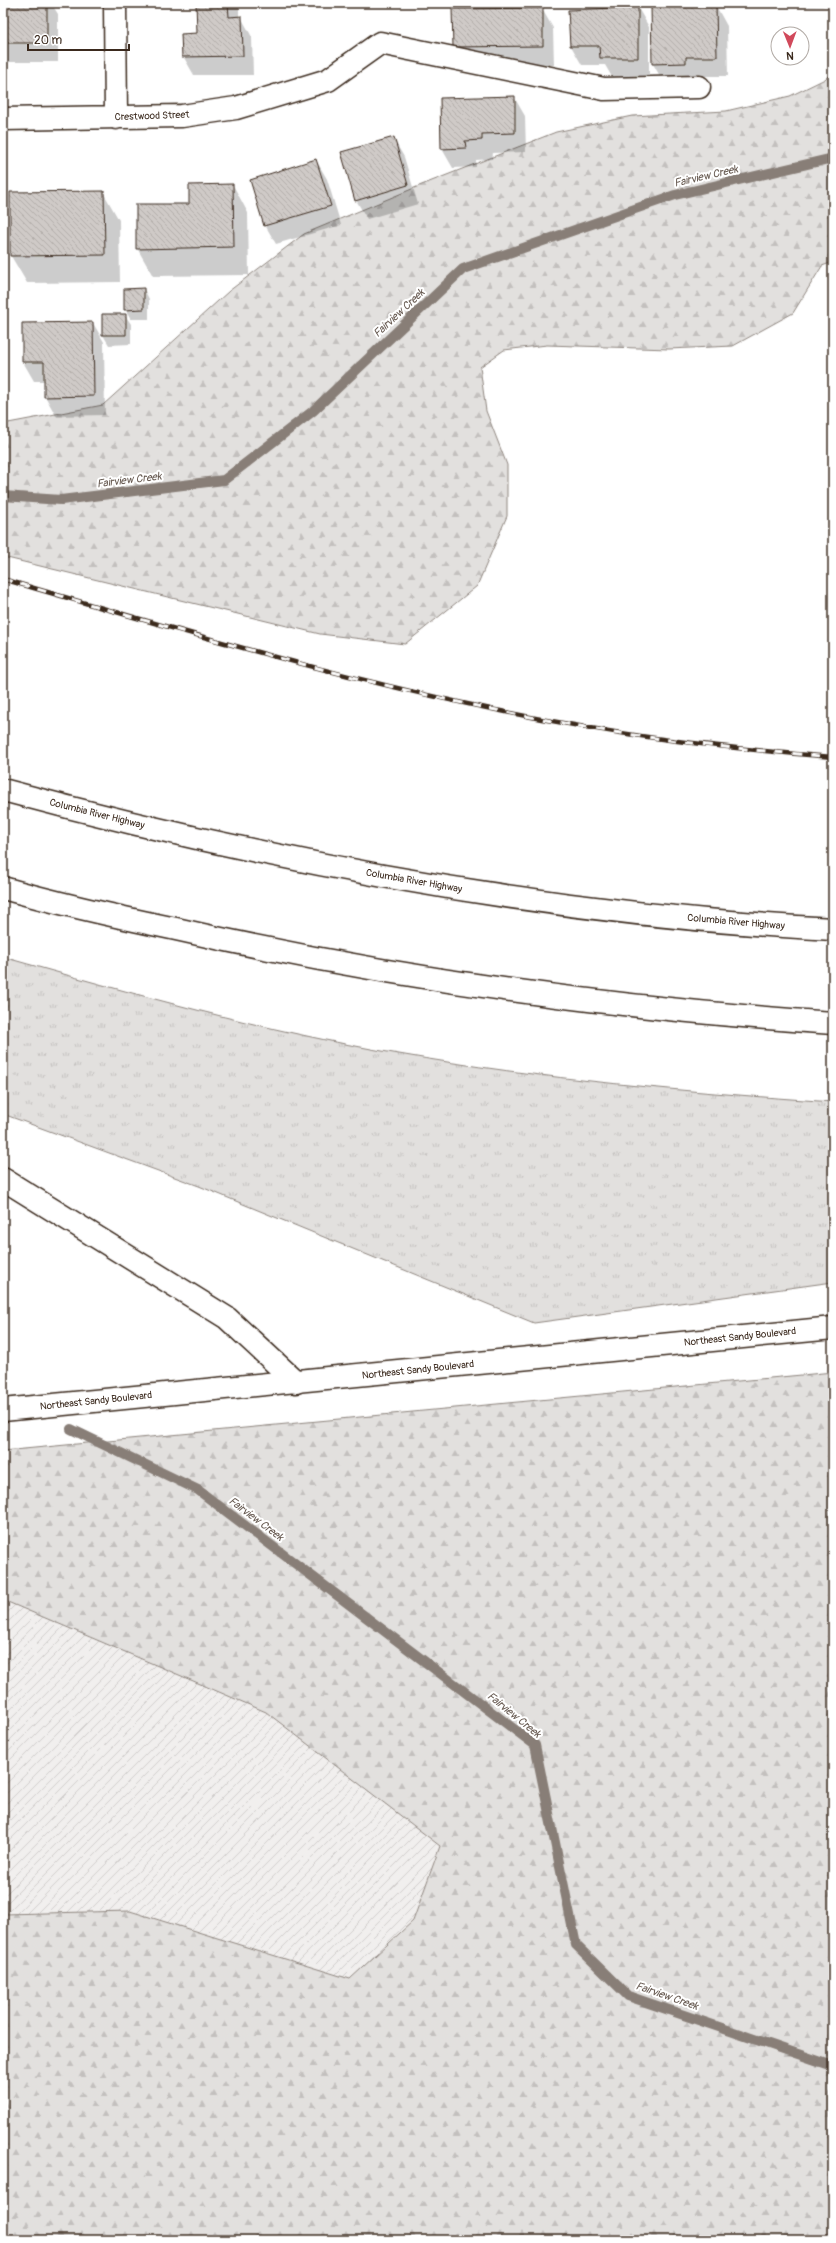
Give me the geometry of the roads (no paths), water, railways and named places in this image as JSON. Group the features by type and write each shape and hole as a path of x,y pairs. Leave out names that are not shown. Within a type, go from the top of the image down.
{"main road":[{"path":"115,3 116,118"},
{"name":"Crestwood Street","path":"3,119 182,116 236,108 328,80 380,43 604,89 699,87"},
{"name":"Columbia River Highway","path":"3,790 178,835 424,883 544,903 670,917 833,929"},
{"path":"3,888 234,943 397,974 602,1003 724,1016 833,1023"},
{"path":"3,1179 227,1318 296,1382"},
{"name":"Northeast Sandy Boulevard","path":"3,1410 833,1328"}],"waterway":[{"name":"Fairview Creek","path":"3,496 61,500 224,480 313,411 463,269 675,195 833,158"},
{"name":"Fairview Creek","path":"71,1429 198,1490 535,1745 576,1945 628,1996 833,2066"}],"railway":[{"path":"3,579 287,660 430,696 606,731 735,748 833,757"}]}
